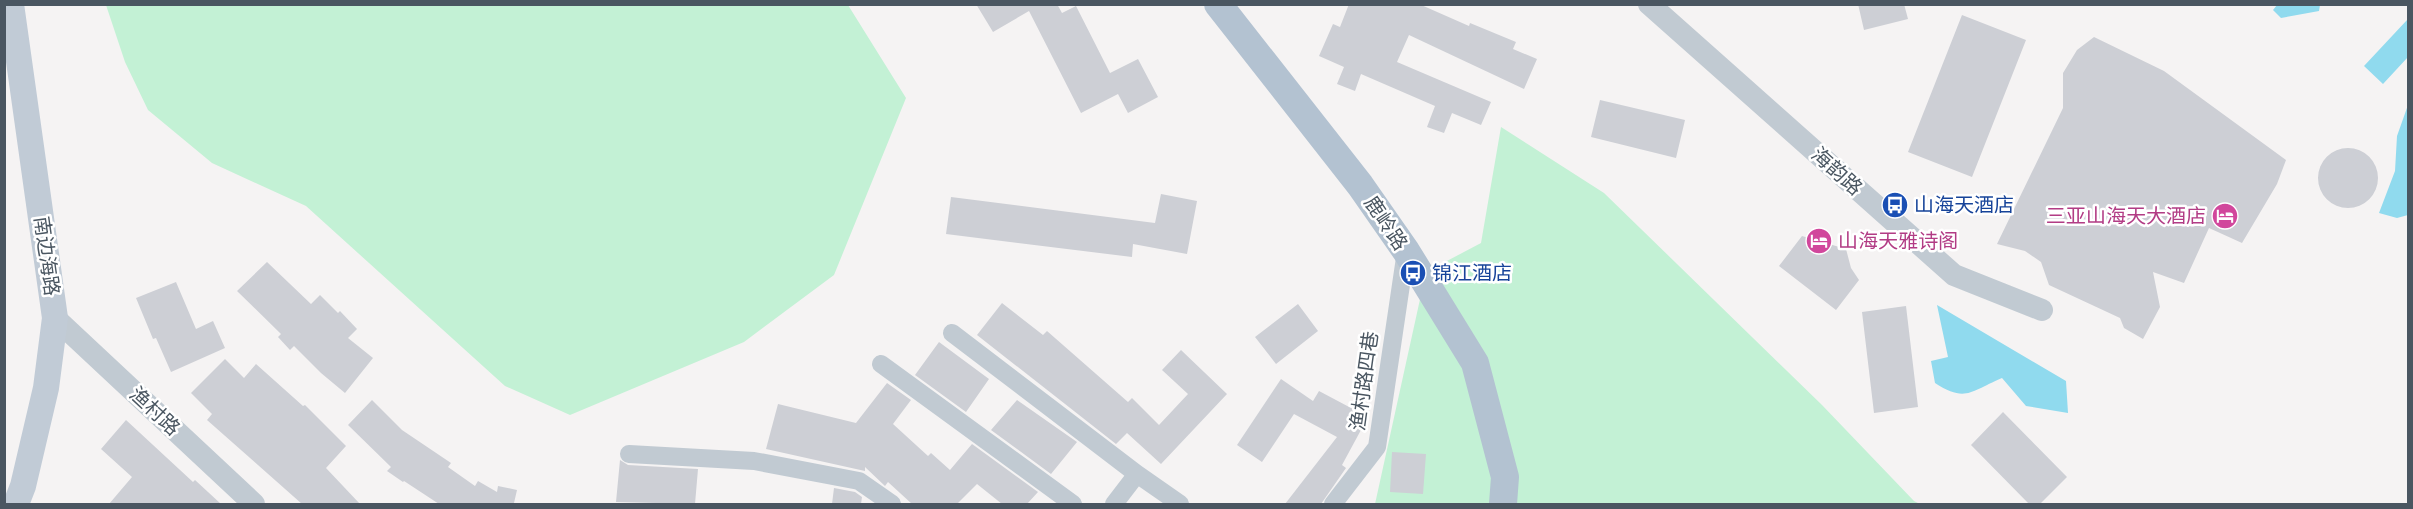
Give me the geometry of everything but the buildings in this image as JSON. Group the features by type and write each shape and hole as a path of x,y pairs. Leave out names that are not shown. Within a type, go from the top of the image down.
{"main road":[{"name":"南边海路","path":"11,4 55,318 46,388 23,486 16,504"},
{"name":"鹿岭路","path":"1218,4 1360,185 1406,251 1475,363 1505,477 1503,504"}],"street":[{"name":"海韵路","path":"1649,4 1954,275 2042,310"},
{"name":"渔村路四巷","path":"1333,504 1377,447 1406,251"},
{"name":"渔村路","path":"55,318 254,504"},
{"path":"952,333 1137,474 1180,504"},
{"path":"881,364 1073,504"},
{"path":"629,454 754,461 860,481 892,504"},
{"path":"1114,504 1137,474"}],"green space":[{"path":"106,5 848,5 906,98 834,275 744,342 570,415 505,386 306,206 212,163 148,110 125,62"},
{"path":"1501,127 1604,193 1822,405 1914,501 1920,504 1375,504 1426,272 1481,243"}],"water":[{"path":"2277,5 2320,5 2319,11 2281,18 2273,10"},
{"path":"2407,20 2408,57 2383,84 2364,66"},
{"path":"2408,105 2408,215 2397,218 2379,213 2395,171 2397,136"},
{"path":"1937,305 2066,381 2068,413 2026,406 2002,378 1975,391 1962,394 1935,383 1931,361 1948,357"}],"place":[{"name":"山海天酒店","path":"1895,205"},
{"name":"三亚山海天大酒店","path":"2225,216"},
{"name":"山海天雅诗阁","path":"1819,241"},
{"name":"锦江酒店","path":"1413,273"}]}
